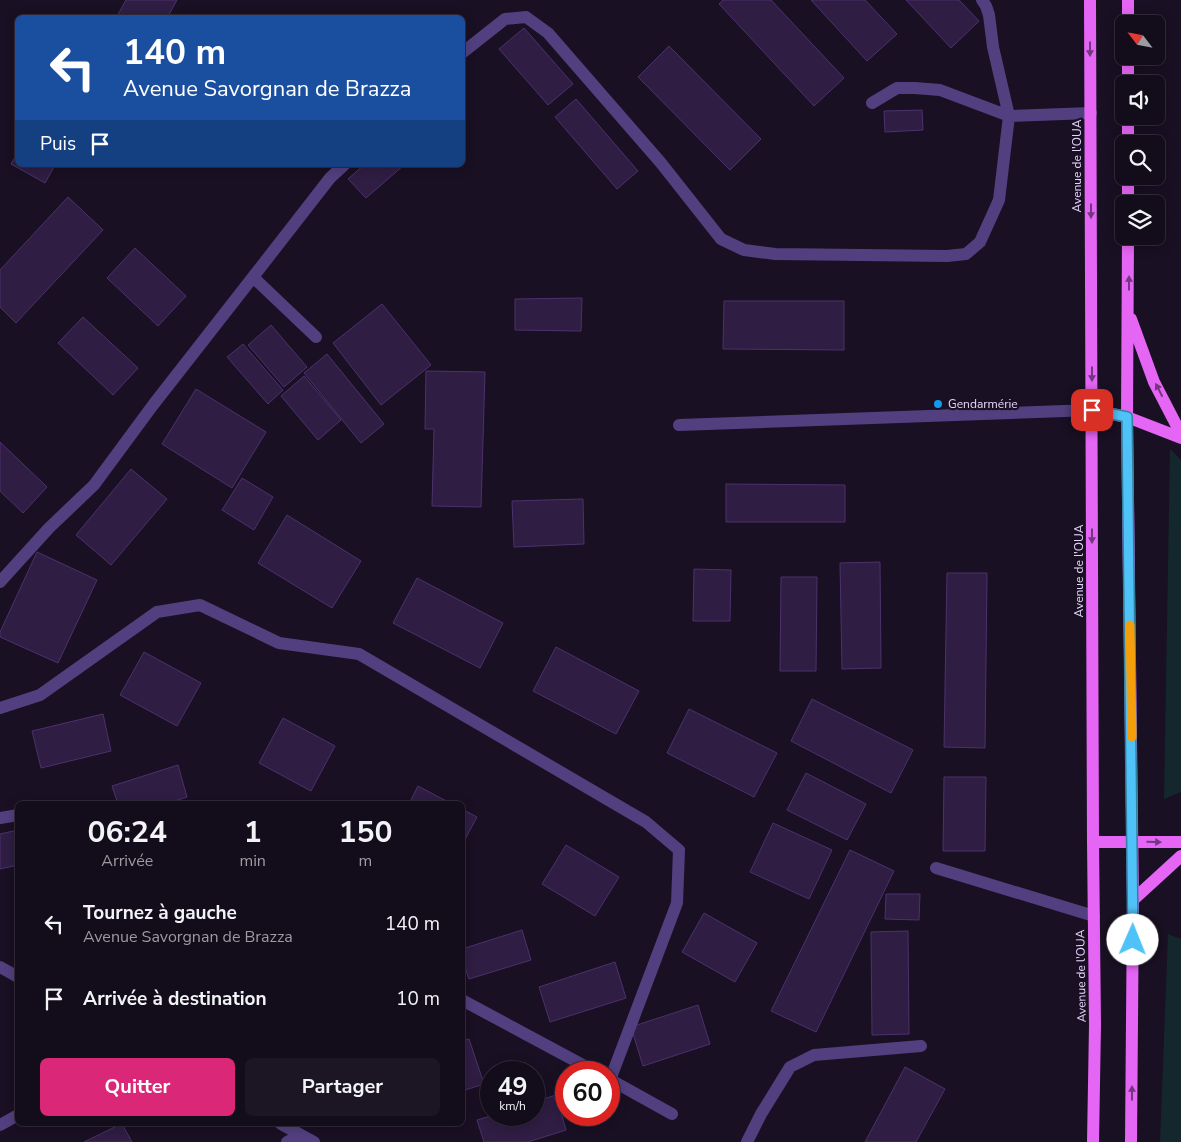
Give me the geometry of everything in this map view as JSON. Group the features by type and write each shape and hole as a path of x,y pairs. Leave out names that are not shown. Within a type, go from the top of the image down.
{"main road":[{"name":"Avenue de l'OUA","path":"1090,0 1095,1024 1092,1142"},
{"path":"1128,0 1128,15"},
{"path":"1128,245 1127,417 1133,842 1131,1142"},
{"path":"1129,312 1154,382 1181,434"},
{"path":"1092,410 1127,417 1181,438"},
{"path":"1093,842 1181,842"},
{"path":"1133,900 1181,856"}],"street":[{"path":"465,51 505,19 526,17 548,32 661,163 721,239 744,250 775,254 947,256 966,254 980,242 999,200 1009,116 993,47 989,15 982,0"},
{"path":"872,103 897,88 915,88 940,90 1009,116 1091,113"},
{"path":"0,582 49,528 94,486 153,405 330,178 342,167"},
{"path":"253,277 316,337"},
{"path":"678,425 1092,410"},
{"path":"0,708 40,695 157,612 200,605 279,643 359,654 646,822 679,850 677,902 616,1061"},
{"path":"0,818 15,815"},
{"path":"936,868 1094,916"},
{"path":"0,967 15,975"},
{"path":"465,1002 576,1061"},
{"path":"748,1142 761,1114 790,1067 814,1056 921,1046"},
{"path":"620,1086 672,1114"},
{"path":"0,1125 15,1116"},
{"path":"284,1126 314,1142"},
{"path":"287,1142 300,1134"}],"shaded area":[{"path":"1170,449 1181,460 1181,792 1164,799"},
{"path":"1168,934 1181,939 1181,1142 1160,1142"}],"building":[{"path":"126,0 177,0 169,15 118,15"},
{"path":"723,0 771,0 844,78 814,106 719,4"},
{"path":"811,0 865,0 897,34 867,61"},
{"path":"906,0 959,0 979,21 951,48"},
{"path":"524,28 573,84 548,105 499,49"},
{"path":"669,46 761,139 730,170 638,77"},
{"path":"576,99 638,171 617,189 555,117"},
{"path":"922,110 923,130 885,132 884,111"},
{"path":"15,157 15,166 11,164"},
{"path":"16,167 54,167 45,183"},
{"path":"362,167 402,167 366,198 348,179"},
{"path":"68,197 103,230 16,323 0,307 0,270"},
{"path":"135,248 186,296 158,326 107,278"},
{"path":"582,298 581,331 515,330 515,299"},
{"path":"724,301 844,301 844,350 723,349"},
{"path":"382,304 431,365 381,405 333,343"},
{"path":"83,317 138,368 113,395 58,343"},
{"path":"271,325 307,367 284,387 248,345"},
{"path":"243,344 283,390 268,404 227,357"},
{"path":"327,354 384,424 361,443 304,373"},
{"path":"426,371 485,372 481,507 432,506 434,429 425,429"},
{"path":"304,376 341,420 318,440 281,396"},
{"path":"196,389 266,432 232,488 162,444"},
{"path":"0,442 47,487 23,513 0,491"},
{"path":"131,469 167,499 111,565 76,535"},
{"path":"242,478 273,497 254,530 222,510"},
{"path":"726,484 845,485 845,522 726,522"},
{"path":"583,499 584,544 514,547 512,501"},
{"path":"287,515 361,561 332,608 258,563"},
{"path":"37,552 97,580 58,663 0,637 0,632"},
{"path":"880,562 881,668 842,669 840,563"},
{"path":"694,569 731,570 730,621 693,621"},
{"path":"947,573 987,573 985,748 944,747"},
{"path":"781,577 817,577 816,671 780,671"},
{"path":"417,578 503,623 480,668 393,623"},
{"path":"556,647 639,691 616,734 533,691"},
{"path":"144,652 201,683 177,726 120,695"},
{"path":"812,699 913,750 891,793 791,741"},
{"path":"689,709 777,753 754,797 667,753"},
{"path":"103,714 111,751 41,768 32,731"},
{"path":"283,718 335,746 311,791 259,763"},
{"path":"178,765 187,797 174,801 117,801 112,786"},
{"path":"806,773 866,804 847,840 787,810"},
{"path":"944,777 986,777 985,851 943,851"},
{"path":"418,786 446,801 410,801"},
{"path":"465,811 477,817 465,839"},
{"path":"773,823 832,850 809,899 750,872"},
{"path":"15,831 15,866 0,869 0,834"},
{"path":"566,845 619,877 595,916 542,884"},
{"path":"850,850 894,871 816,1032 771,1011"},
{"path":"886,894 920,894 919,920 885,919"},
{"path":"704,913 757,943 735,982 682,952"},
{"path":"522,930 531,960 469,979 465,968 465,948"},
{"path":"908,931 909,1034 872,1035 871,932"},
{"path":"615,962 626,998 550,1022 539,987"},
{"path":"698,1005 710,1044 643,1066 631,1027"},
{"path":"469,1039 480,1072 480,1085 465,1090 465,1040"},
{"path":"905,1067 945,1089 916,1142 865,1142"},
{"path":"555,1095 555,1126 565,1126 566,1130 528,1142 484,1142 477,1120 480,1119 480,1126 545,1126 545,1098"},
{"path":"117,1126 123,1126 132,1142 84,1142"}],"slow traffic":[{"path":"1130,625 1132,737"}],"place":[{"name":"Gendarmérie","path":"938,404"}],"route":[{"path":"1092,410 1127,417 1133,940"}]}
